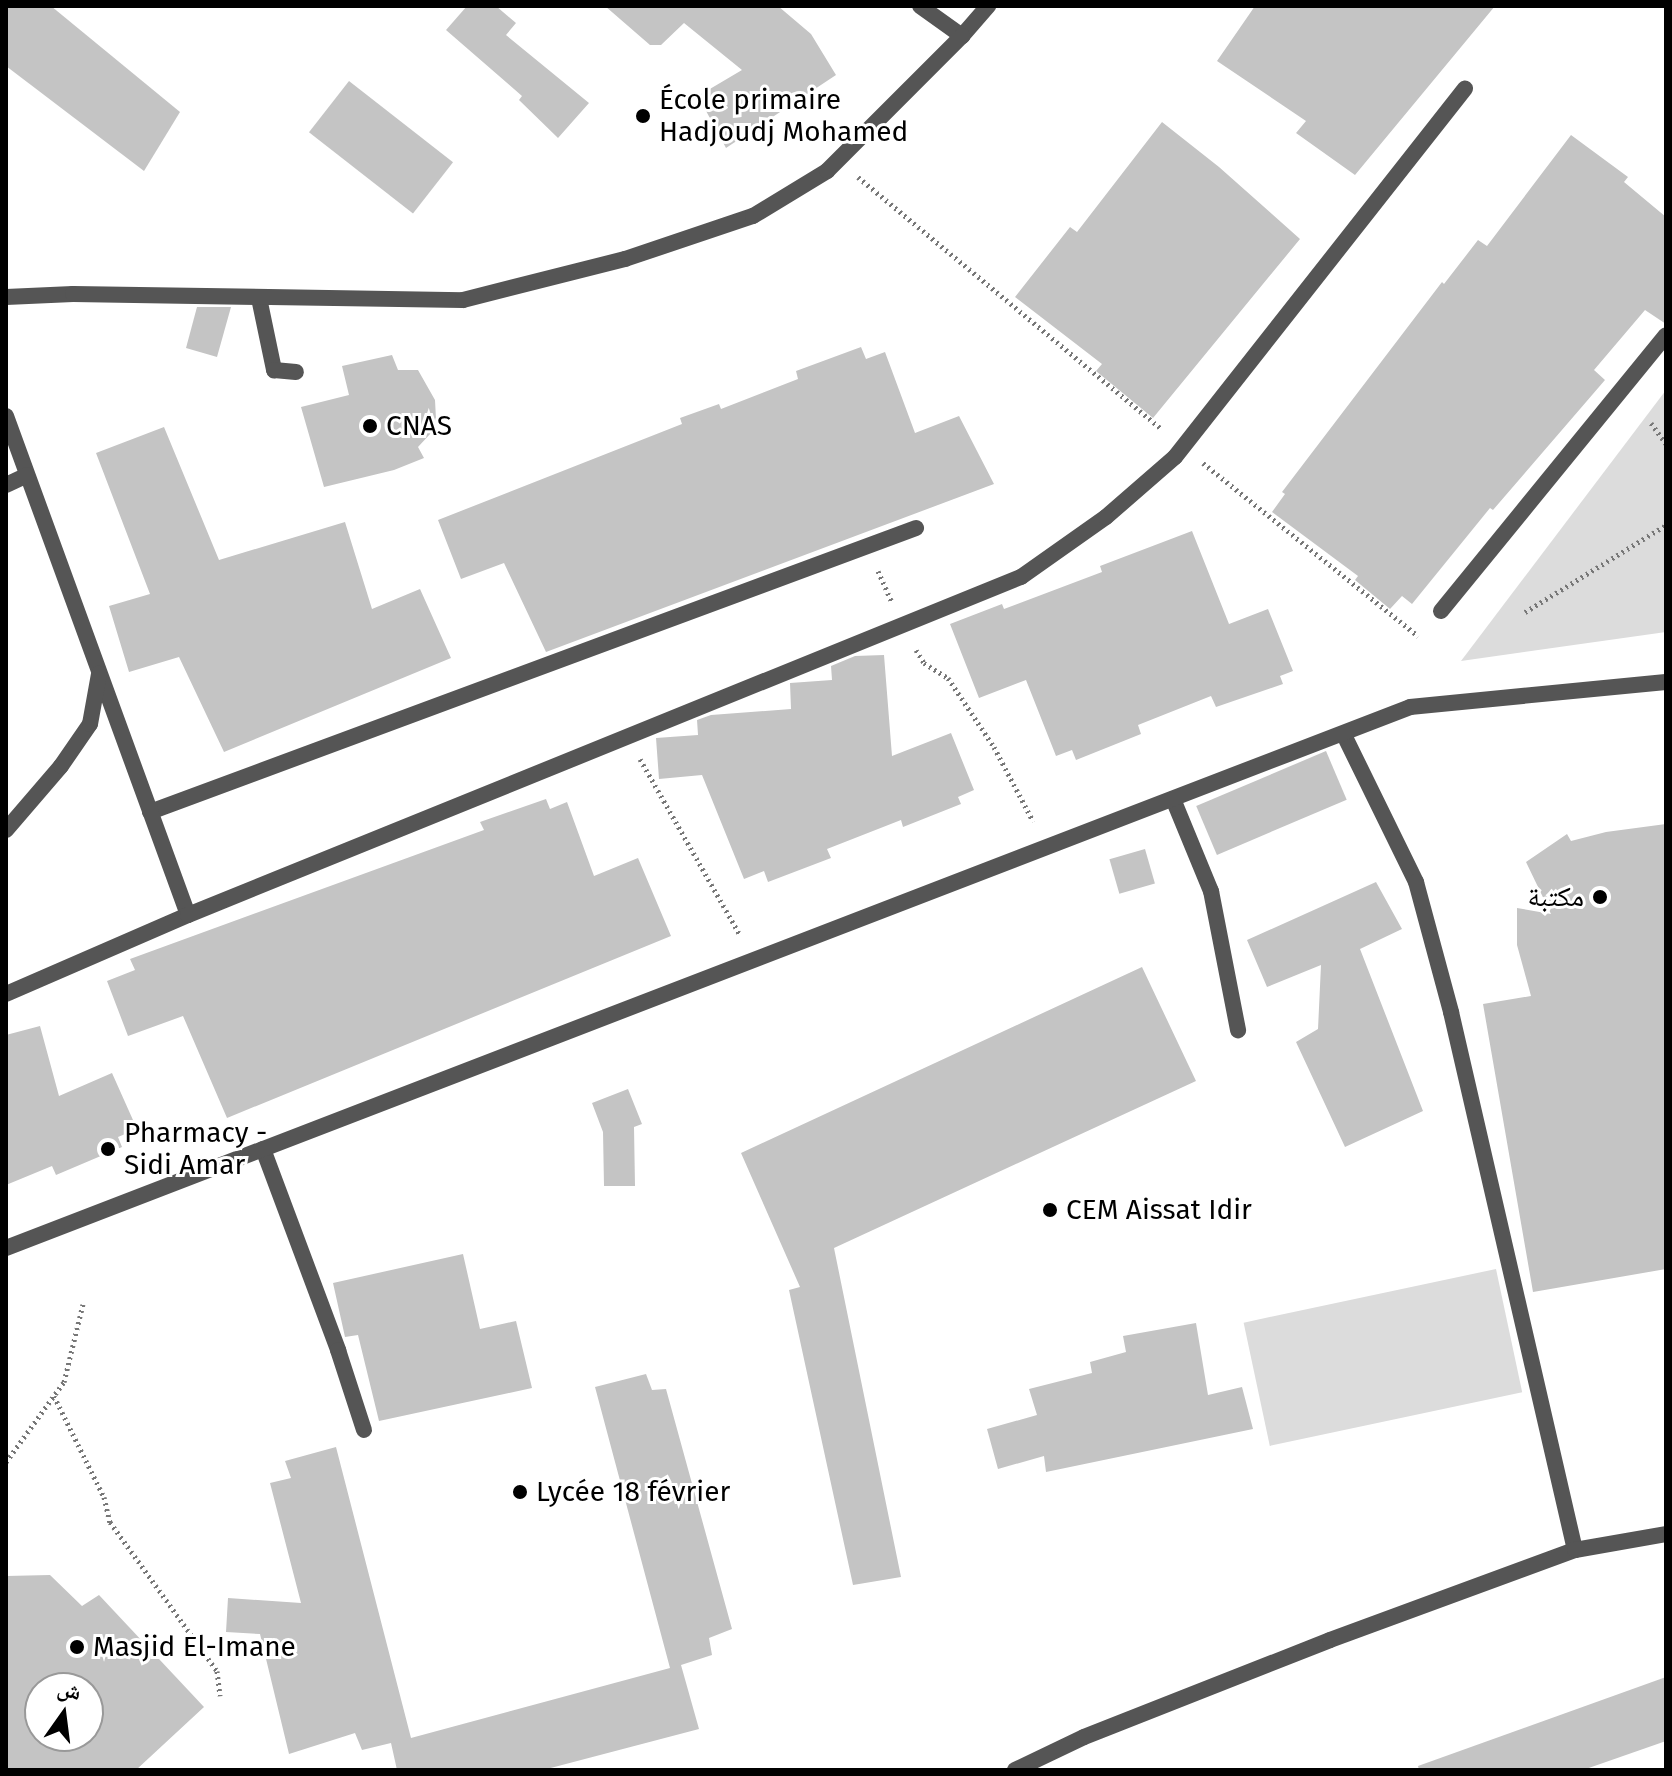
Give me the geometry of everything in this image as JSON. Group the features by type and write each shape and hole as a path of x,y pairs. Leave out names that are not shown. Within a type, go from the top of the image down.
{"street":[{"path":"920,6 962,36"},
{"path":"6,297 73,294 463,300 625,259 753,216 827,171 988,6"},
{"path":"6,994 188,915 903,628 1021,577 1106,517 1183,447 1465,89"},
{"path":"259,298 274,370 296,372"},
{"path":"1441,611 1666,335"},
{"path":"6,416 188,915"},
{"path":"6,485 27,475"},
{"path":"150,812 916,528"},
{"path":"6,830 61,766 90,724 99,672"},
{"path":"6,1248 1410,707 1666,682"},
{"path":"1344,735 1416,882 1451,1012 1575,1550"},
{"path":"1173,799 1211,891 1238,1030"},
{"path":"263,1149 338,1350 364,1430"},
{"path":"1015,1770 1084,1737 1316,1646 1575,1550 1666,1534"}],"path":[{"path":"854,174 1183,447 1418,636"},
{"path":"1651,423 1666,444"},
{"path":"1525,612 1666,525"},
{"path":"868,546 903,628 924,663 948,678 994,747 1046,847"},
{"path":"629,739 754,960"},
{"path":"6,1462 64,1382 83,1304"},
{"path":"54,1396 104,1497 110,1522 217,1671 220,1696"}],"shaded area":[{"path":"1666,390 1666,632 1461,661"},
{"path":"1496,1269 1522,1392 1270,1446 1244,1323"}],"building":[{"path":"6,6 51,6 180,112 144,171 6,66"},
{"path":"467,6 496,6 516,23 506,35 589,103 558,138 519,100 522,96 446,30"},
{"path":"605,6 778,6 811,34 836,75 726,148 698,96 742,70 684,23 661,45 650,45"},
{"path":"1255,6 1495,6 1355,175 1296,133 1306,121 1217,61"},
{"path":"349,81 453,162 413,213 309,132"},
{"path":"1162,122 1219,167 1300,239 1153,418 1096,371 1102,364 1015,297 1070,227 1077,232"},
{"path":"1571,135 1628,177 1624,182 1666,217 1666,324 1645,310 1594,370 1605,380 1493,510 1490,508 1412,604 1402,596 1390,609 1355,580 1358,576 1272,512 1285,494 1282,492 1442,282 1444,284 1478,240 1487,246"},
{"path":"197,307 231,307 217,357 186,348"},
{"path":"861,347 866,359 885,352 915,433 959,416 994,484 546,652 504,563 461,579 438,520 682,424 680,418 719,404 721,409 798,379 796,371"},
{"name":"CNAS","path":"392,355 398,370 418,370 435,400 436,419 431,433 418,447 424,458 394,470 324,487 301,407 349,395 342,366"},
{"path":"164,427 219,560 345,522 372,609 420,589 451,658 224,752 179,657 129,672 109,606 150,594 96,453"},
{"path":"1192,531 1229,624 1268,609 1293,671 1280,676 1283,684 1216,707 1211,696 1138,725 1141,734 1076,760 1072,750 1056,756 1026,680 979,698 950,624 1002,604 1004,609 1102,572 1100,566"},
{"path":"884,655 892,756 951,733 974,790 958,797 961,804 903,827 901,820 827,849 831,858 768,882 764,871 744,879 702,775 659,779 656,738 698,735 697,720 711,715 791,709 790,683 832,680 831,666 855,656"},
{"path":"1326,751 1347,800 1217,855 1196,806"},
{"path":"546,799 550,809 567,802 594,876 638,858 671,936 227,1118 183,1016 128,1036 107,981 135,970 130,959 484,830 480,822"},
{"path":"1666,824 1666,1269 1533,1292 1483,1004 1531,996 1517,945 1517,908 1551,914 1526,862 1567,834 1571,841 1606,832"},
{"path":"1145,849 1155,884 1119,894 1109,859"},
{"path":"1376,882 1402,929 1360,949 1423,1111 1345,1147 1296,1042 1318,1029 1321,965 1267,987 1247,940"},
{"path":"1142,967 1196,1081 834,1248 901,1577 853,1585 789,1290 800,1287 741,1153"},
{"path":"40,1026 59,1096 112,1073 137,1129 118,1137 122,1147 56,1175 52,1166 6,1185 6,1035"},
{"path":"628,1089 642,1124 634,1127 635,1186 604,1186 603,1132 592,1103"},
{"path":"463,1254 480,1329 516,1321 532,1388 379,1421 358,1335 345,1337 333,1283"},
{"path":"1196,1323 1208,1395 1242,1387 1253,1429 1046,1472 1044,1456 998,1469 987,1429 1037,1415 1029,1389 1092,1373 1090,1362 1126,1352 1123,1336"},
{"path":"646,1374 652,1390 666,1389 732,1629 709,1638 712,1655 681,1665 699,1729 543,1770 397,1770 391,1743 362,1750 355,1733 289,1754 260,1634 226,1632 228,1598 301,1603 270,1483 291,1478 285,1461 336,1447 411,1738 670,1668 595,1387"},
{"name":"Masjid El-Imane","path":"50,1575 82,1606 99,1595 204,1707 136,1770 6,1770 6,1576"},
{"path":"1666,1677 1666,1741 1583,1770 1419,1770 1418,1766"}],"place":[{"name":"École primaire Hadjoudj Mohamed","path":"643,116"},
{"name":"CNAS","path":"370,426"},
{"name":"مكتبة","path":"1600,897"},
{"name":"Pharmacy - Sidi Amar","path":"108,1149"},
{"name":"CEM Aissat Idir","path":"1050,1210"},
{"name":"Lycée 18 février","path":"520,1492"},
{"name":"Masjid El-Imane","path":"77,1647"}]}
